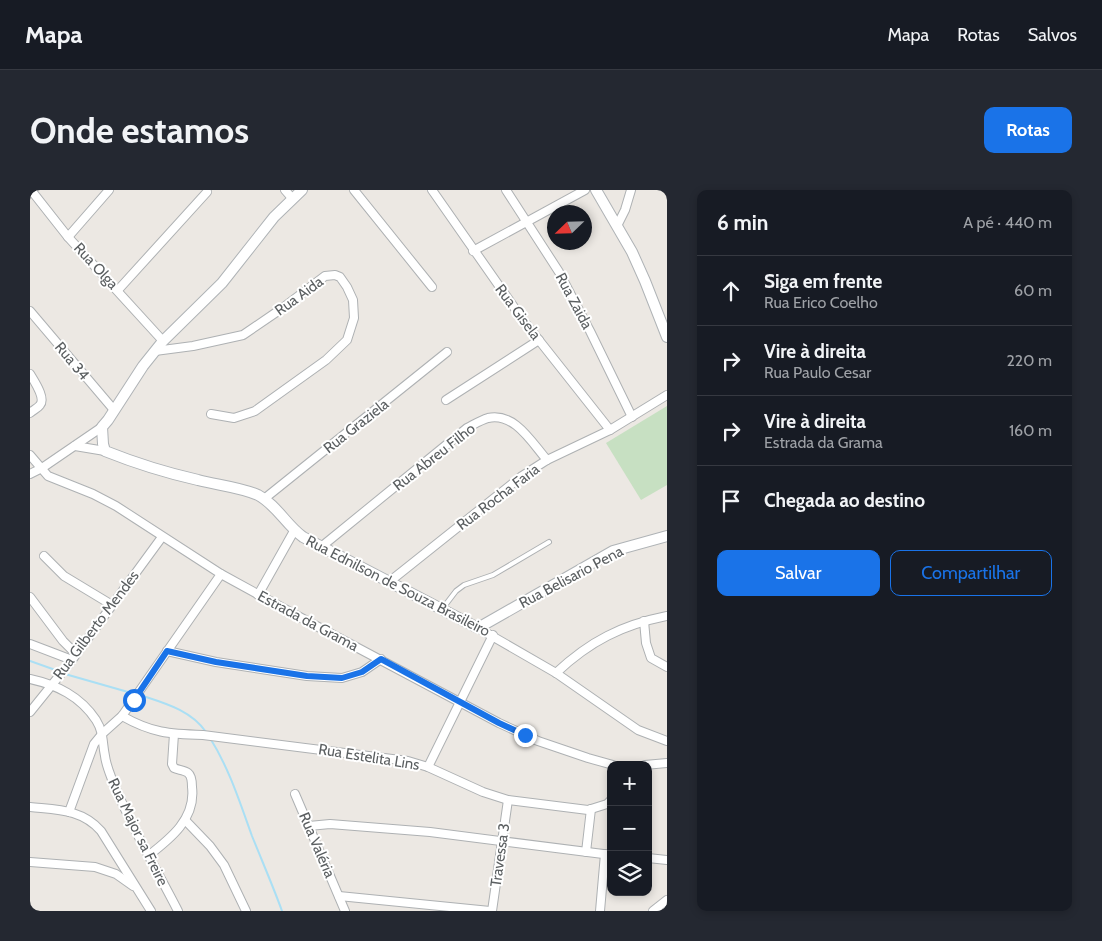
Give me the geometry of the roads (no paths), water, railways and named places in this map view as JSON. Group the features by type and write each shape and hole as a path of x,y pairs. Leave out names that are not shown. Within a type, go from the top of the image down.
{"street":[{"name":"Rua Olga","path":"31,190 68,237 163,341"},
{"path":"68,237 109,190"},
{"path":"30,474 42,468 102,427 163,341 222,283 274,216 288,194 302,190"},
{"path":"354,190 432,287"},
{"name":"Rua Gisela","path":"432,190 539,340 610,430"},
{"name":"Rua Zaida","path":"506,190 559,272 632,417"},
{"path":"474,251 585,190"},
{"path":"596,190 632,252 667,337"},
{"path":"617,226 625,210 630,190"},
{"path":"118,290 207,192"},
{"name":"Rua Aida","path":"155,351 193,346 243,335 326,276 335,275 340,277 353,300 354,318 347,340 326,360 255,411 234,418 211,414"},
{"name":"Rua 34","path":"30,311 114,410"},
{"path":"446,400 539,340"},
{"name":"Rua Graziela","path":"264,499 447,352"},
{"path":"30,374 42,397 42,401 41,405 30,413"},
{"name":"Rua Rocha Faria","path":"390,582 522,476 547,460 610,430 667,395"},
{"name":"Rua Abreu Filho","path":"321,547 466,428 488,418 500,417 510,420 547,460"},
{"path":"75,446 105,451 102,427"},
{"name":"Rua Ednilson de Souza Brasileiro","path":"105,451 195,480 247,491 264,499 278,511 294,531 321,547 493,635 556,672 638,730 667,742"},
{"name":"Estrada da Grama","path":"30,455 48,476 93,494 116,506 221,574 258,595 499,723 538,741 607,763"},
{"path":"258,595 294,531"},
{"name":"Rua Belisario Pena","path":"478,628 613,551 667,536"},
{"name":"Rua Gilberto Mendes","path":"30,712 74,657 162,537"},
{"path":"44,556 64,576 112,605"},
{"path":"69,812 92,750 103,733 122,716 134,700 221,574"},
{"path":"30,597 74,657"},
{"path":"556,672 597,641 616,631 644,621 667,616"},
{"path":"644,621 646,643 652,658 667,667"},
{"path":"428,767 493,635"},
{"path":"30,644 74,657"},
{"path":"167,651 216,662 307,676 342,678 362,672 381,659"},
{"name":"Rua Major sa Freire","path":"30,679 51,684 70,694 80,701 95,719 103,733 104,755 121,801 178,911"},
{"name":"Rua Estelita Lins","path":"122,716 150,730 174,734 208,735 392,758 428,767 464,785 508,800 591,809"},
{"path":"148,856 171,838 190,810 193,793 192,782 187,771 177,770 172,764 174,734"},
{"path":"652,764 667,763"},
{"name":"Rua Valéria","path":"296,794 345,911"},
{"name":"Travessa 3","path":"491,911 508,800"},
{"path":"586,852 591,809 607,804"},
{"name":"Rua Major sa Freire","path":"30,808 69,812 84,816 93,822 101,831 151,911"},
{"path":"185,820 210,846 224,865 246,911"},
{"path":"309,826 330,824 421,831 607,854"},
{"path":"652,858 667,860"},
{"path":"600,911 607,861"},
{"path":"30,862 95,867 116,874 136,887"},
{"name":"Rua Valéria","path":"339,896 491,911"},
{"path":"653,911 667,900"}],"lane":[{"path":"442,610 456,591 468,582 484,579 549,542"}],"waterway":[{"path":"30,661 61,672"},
{"path":"65,674 135,694"},
{"path":"140,695 167,704 185,713 200,724 206,732"},
{"path":"210,738 228,773 282,911"}]}
